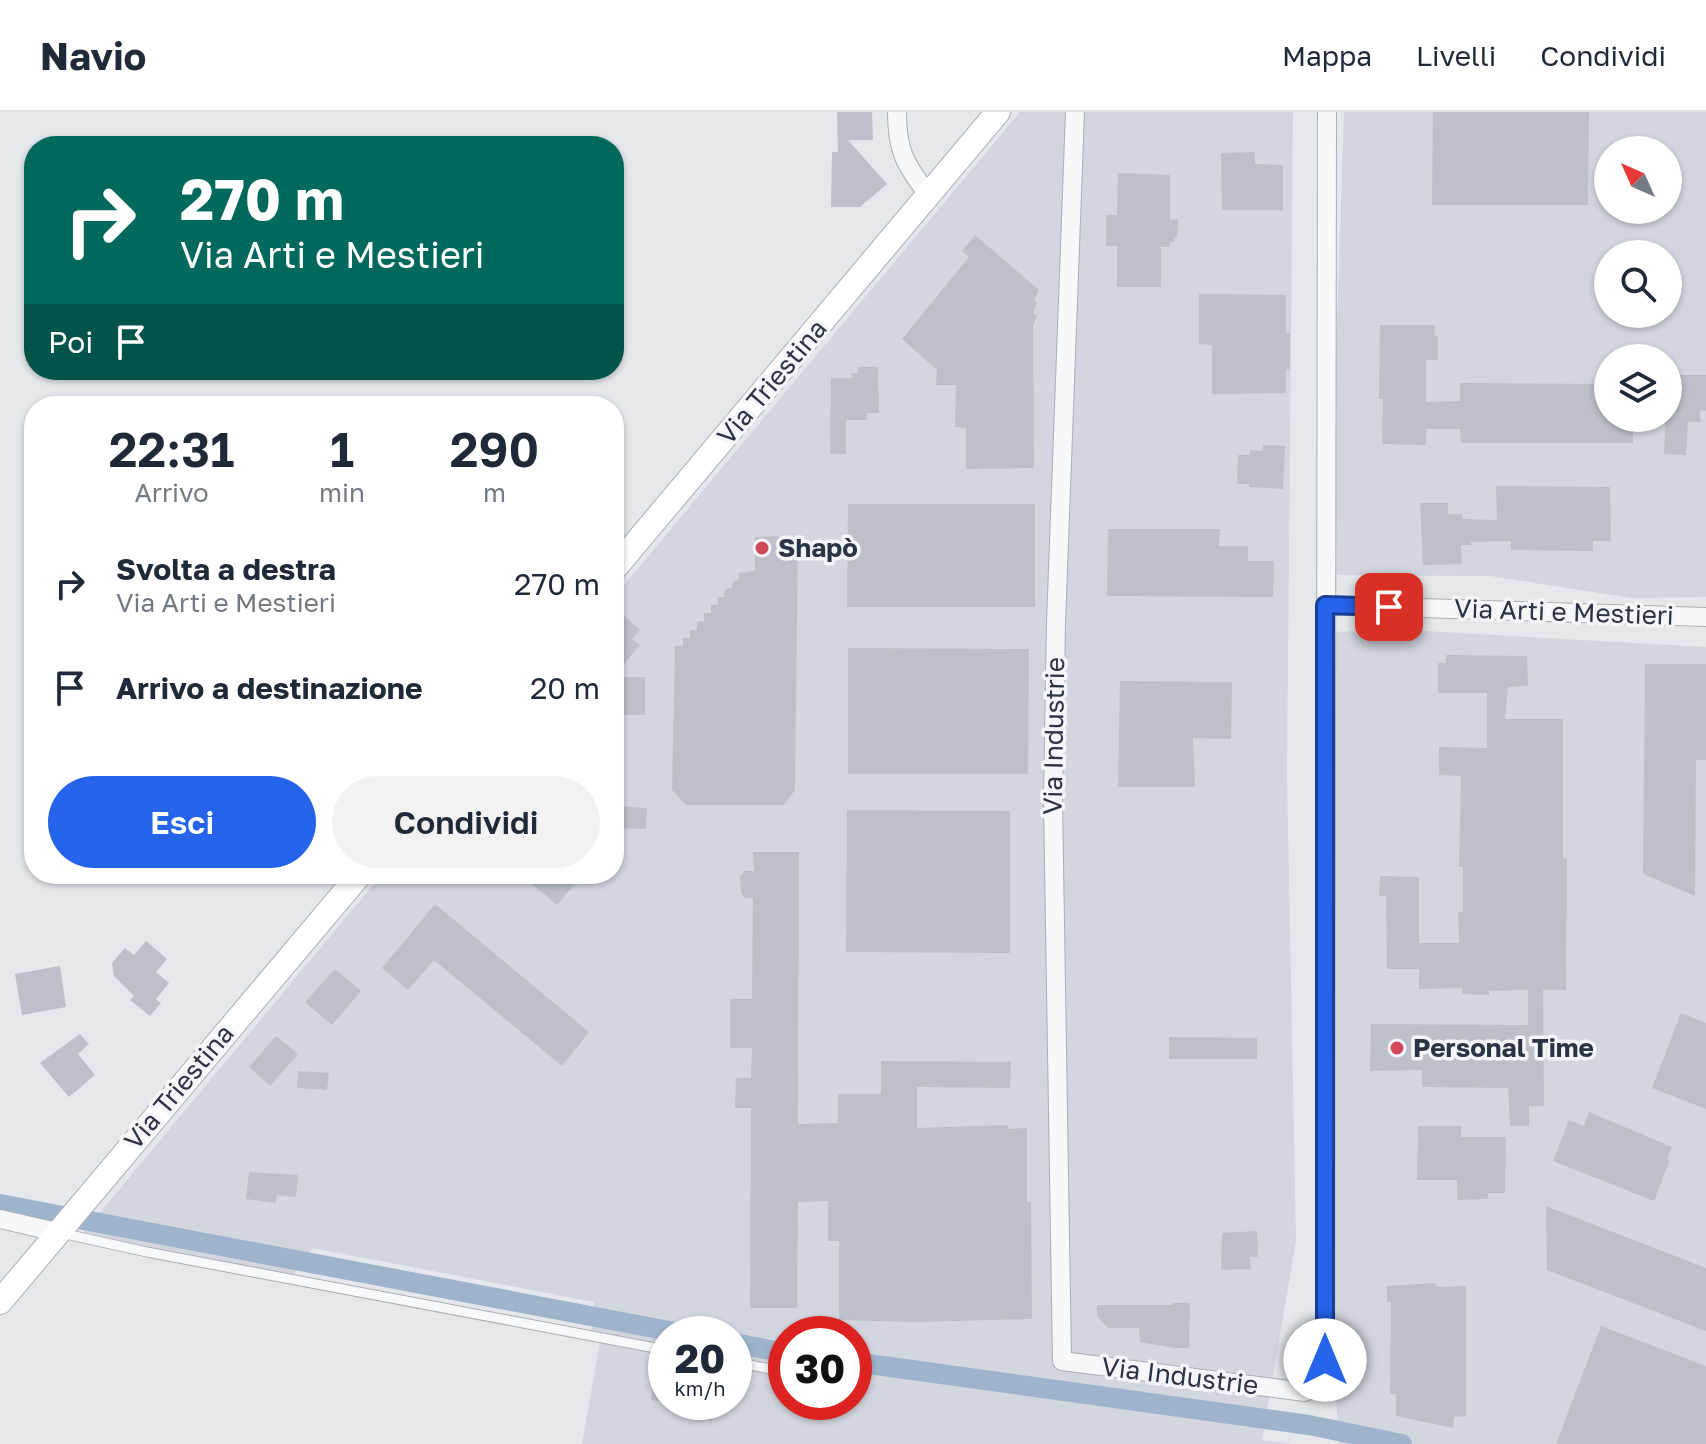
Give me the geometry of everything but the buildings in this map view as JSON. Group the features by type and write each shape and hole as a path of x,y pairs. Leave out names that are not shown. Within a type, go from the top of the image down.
{"main road":[{"name":"Via Triestina","path":"624,557 998,112"},
{"name":"Via Triestina","path":"0,1302 352,884"}],"street":[{"path":"897,112 897,131 905,163 928,195"},
{"name":"Via Industrie","path":"1075,112 1056,623 1053,800 1062,1361 1305,1392 1321,1383 1325,1360 1327,112"},
{"name":"Via Arti e Mestieri","path":"1325,605 1706,617"},
{"path":"0,1219 61,1228"}],"lane":[{"path":"61,1228 147,1252 648,1347"}],"shaded area":[{"path":"1020,112 1293,112 1287,775 1296,1241 1262,1440 1293,1444 582,1444 600,1341 591,1339 594,1302 313,1248 289,1281 78,1239 374,884 624,884 624,585"},
{"path":"1344,112 1706,112 1706,597 1631,598 1490,576 1329,575"},
{"path":"1407,630 1706,647 1706,1444 1339,1444 1329,1295 1328,632"}],"waterway":[{"path":"0,1204 648,1327"},
{"path":"752,1346 768,1350"},
{"path":"872,1364 1309,1425 1402,1444"}],"place":[{"name":"Shapò","path":"762,548"},
{"name":"Personal Time","path":"1397,1048"}],"route":[{"path":"1325,1360 1325,605 1389,607"}]}
